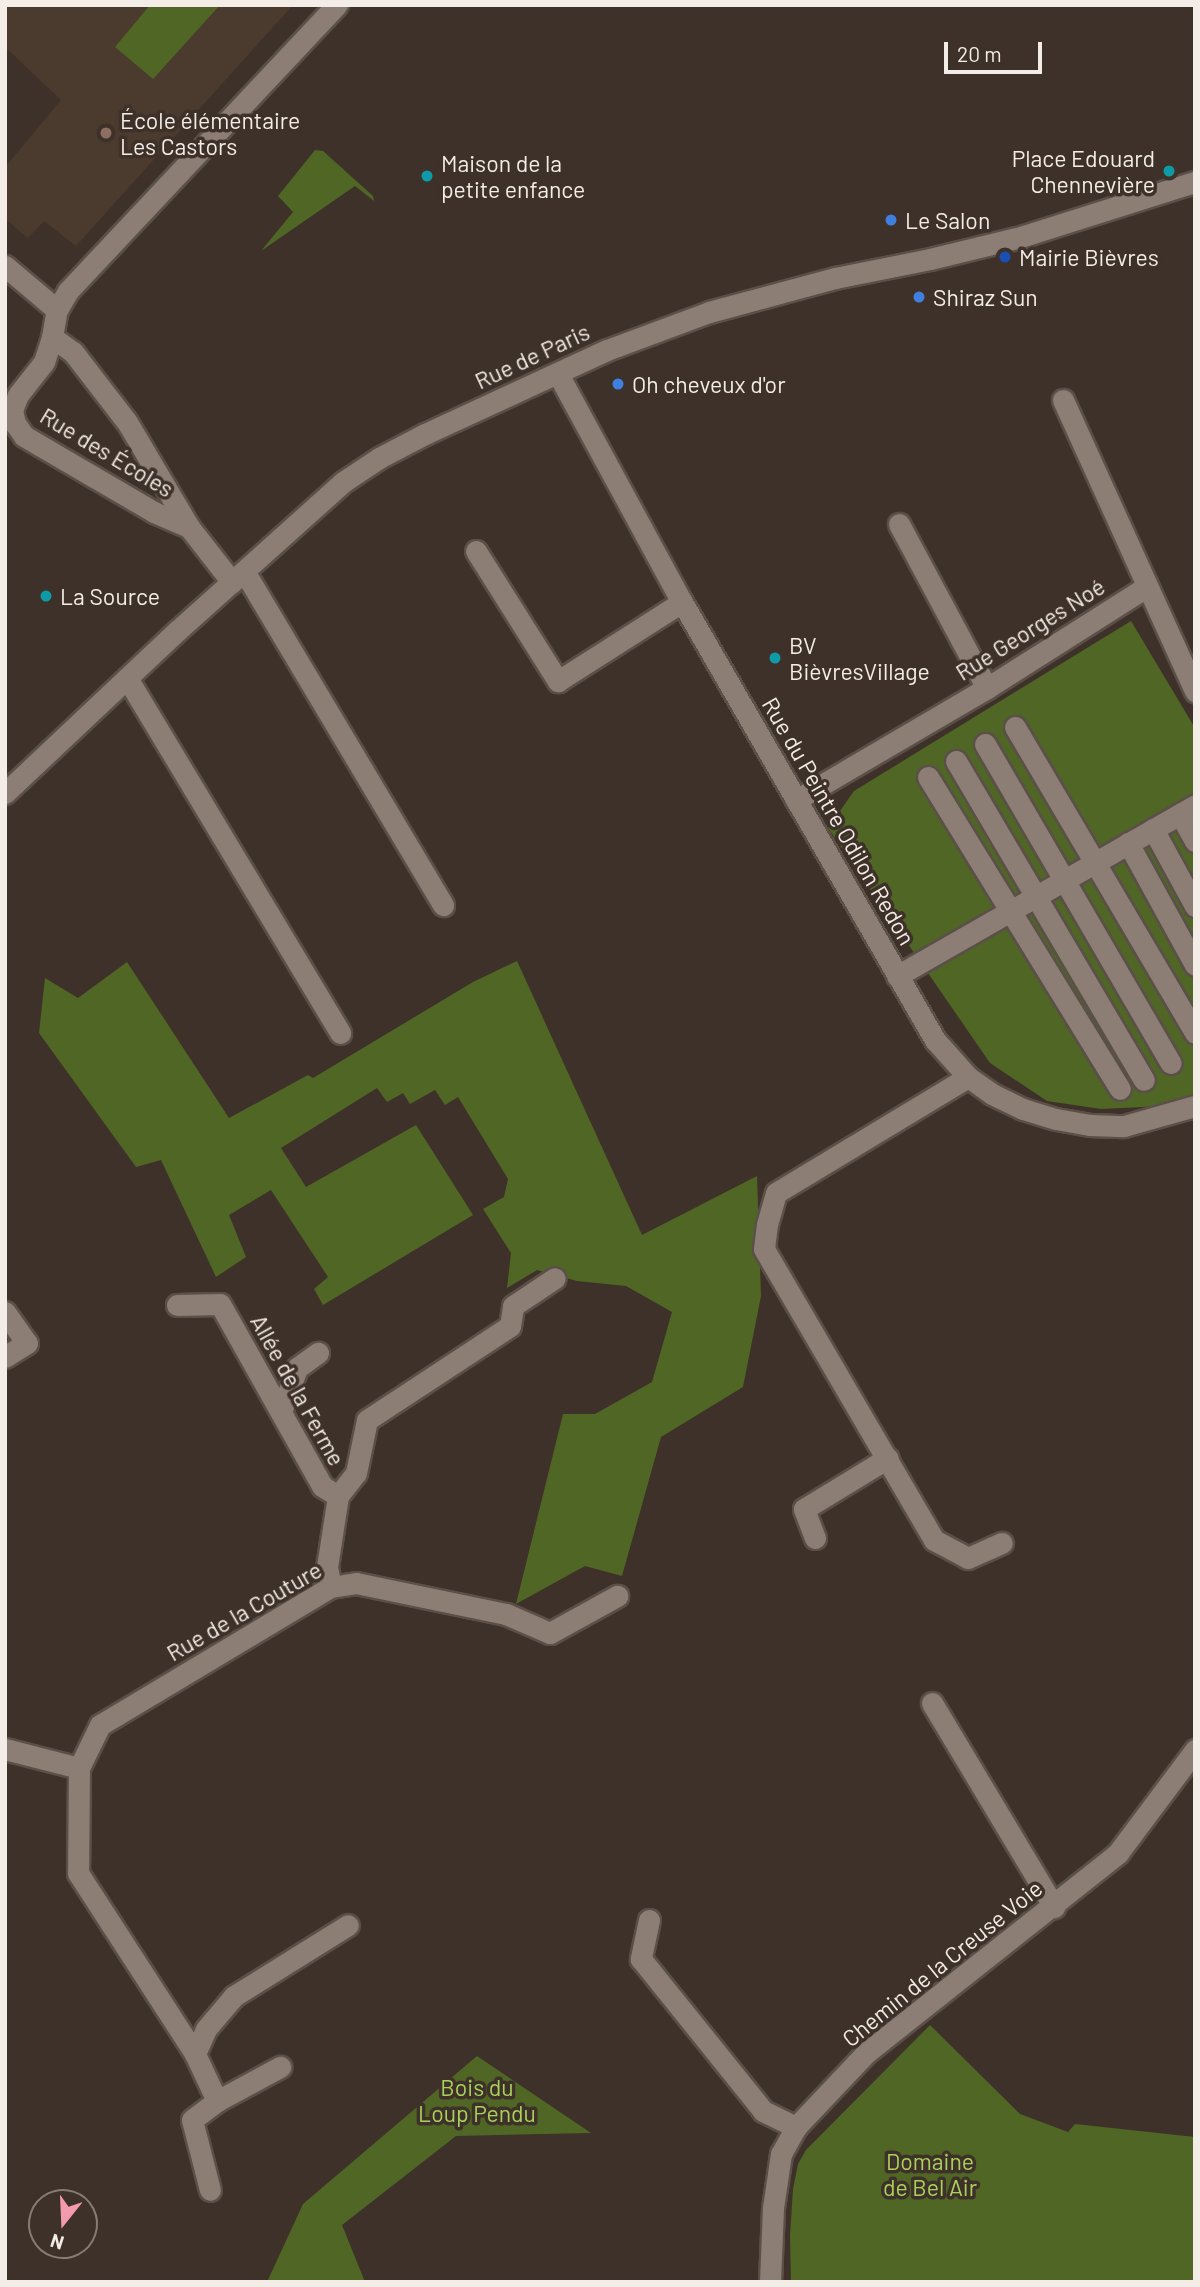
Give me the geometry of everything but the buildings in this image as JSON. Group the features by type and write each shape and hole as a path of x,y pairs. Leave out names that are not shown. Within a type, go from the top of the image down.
{"street":[{"name":"Rue des Écoles","path":"189,527 154,512 24,436 9,412 18,395 44,362 57,310 88,269 337,5"},
{"name":"Rue de Paris","path":"5,793 343,482 379,458 607,350 709,312 835,278 1017,238 1195,182"},
{"path":"5,266 57,310"},
{"name":"Rue des Écoles","path":"52,337 73,352 127,422 189,527 238,577 443,905"},
{"name":"Rue du Peintre Odilon Redon","path":"558,374 682,602 935,1040 968,1077 992,1094 1023,1109 1090,1125 1124,1126 1195,1105"},
{"path":"1063,400 1195,691"},
{"path":"899,524 987,688"},
{"path":"476,551 558,681 682,602"},
{"name":"Rue Georges Noé","path":"796,800 987,688 1146,587"},
{"path":"127,678 340,1032"},
{"path":"1015,727 1195,1033"},
{"path":"985,744 1171,1063"},
{"path":"956,761 1144,1080"},
{"path":"928,777 1120,1089"},
{"path":"898,975 1187,809 1195,841"},
{"path":"1153,829 1195,906"},
{"path":"1128,843 1195,965"},
{"path":"968,1077 776,1193 767,1224 764,1249 934,1540 968,1558 1002,1543"},
{"name":"Allée de la Ferme","path":"331,1587 327,1567 338,1496 356,1473 367,1420 510,1326 513,1306 555,1278"},
{"name":"Allée de la Ferme","path":"177,1305 220,1304 322,1486 338,1496"},
{"path":"5,1312 27,1343 5,1357"},
{"path":"281,1412 297,1368 318,1353"},
{"path":"815,1538 804,1510 888,1458"},
{"name":"Rue de la Couture","path":"79,1768 100,1725 331,1587 356,1583 506,1614 550,1633 617,1596"},
{"path":"932,1703 1054,1907"},
{"path":"5,1749 79,1768 78,1873 195,2054 217,2101"},
{"name":"Chemin de la Creuse Voie","path":"771,2282 774,2208 781,2154 796,2127 866,2053 1054,1907 1118,1853 1195,1750"},
{"path":"649,1920 640,1959 763,2111 796,2127"},
{"path":"195,2054 206,2029 234,1996 348,1924"},
{"path":"210,2190 192,2120 217,2101 280,2067"}],"shaded area":[{"name":"École élémentaire Les Castors","path":"5,5 293,5 76,246 44,221 28,238 5,219 5,167 61,100 5,47"}],"green space":[{"path":"150,5 220,5 153,79 115,47"},
{"path":"315,150 323,151 373,196 374,201 355,186 261,251 293,212 278,196"},
{"path":"1131,621 1195,728 1195,1094 1164,1106 1101,1109 1047,1101 990,1063 828,828 854,791"},
{"path":"517,961 642,1235 757,1176 761,1296 743,1387 661,1437 622,1576 585,1566 516,1604 563,1414 595,1414 652,1382 672,1312 626,1286 577,1281 537,1270 507,1288 511,1253 483,1209 504,1197 508,1179 458,1097 445,1105 435,1090 410,1104 403,1093 387,1102 377,1088 281,1148 306,1187 416,1125 473,1215 323,1305 314,1289 328,1277 271,1190 229,1215 246,1257 216,1277 161,1160 136,1167 39,1033 45,978 78,998 127,962 229,1118 308,1075 313,1078 473,982"},
{"name":"Domaine de Bel Air","path":"930,2025 1020,2114 1068,2132 1075,2124 1195,2137 1195,2282 791,2282 790,2235 793,2189 798,2164 806,2150"},
{"name":"Bois du Loup Pendu","path":"477,2056 591,2133 456,2136 342,2225 365,2282 267,2282 303,2204"}],"place":[{"name":"École élémentaire Les Castors","path":"106,133"},
{"name":"Place Edouard Chennevière","path":"1169,171"},
{"name":"Maison de la petite enfance","path":"427,176"},
{"name":"Le Salon","path":"891,220"},
{"name":"Mairie Bièvres","path":"1005,257"},
{"name":"Shiraz Sun","path":"919,297"},
{"name":"Oh cheveux d'or","path":"618,384"},
{"name":"La Source","path":"46,596"},
{"name":"BV BièvresVillage","path":"775,658"}]}
